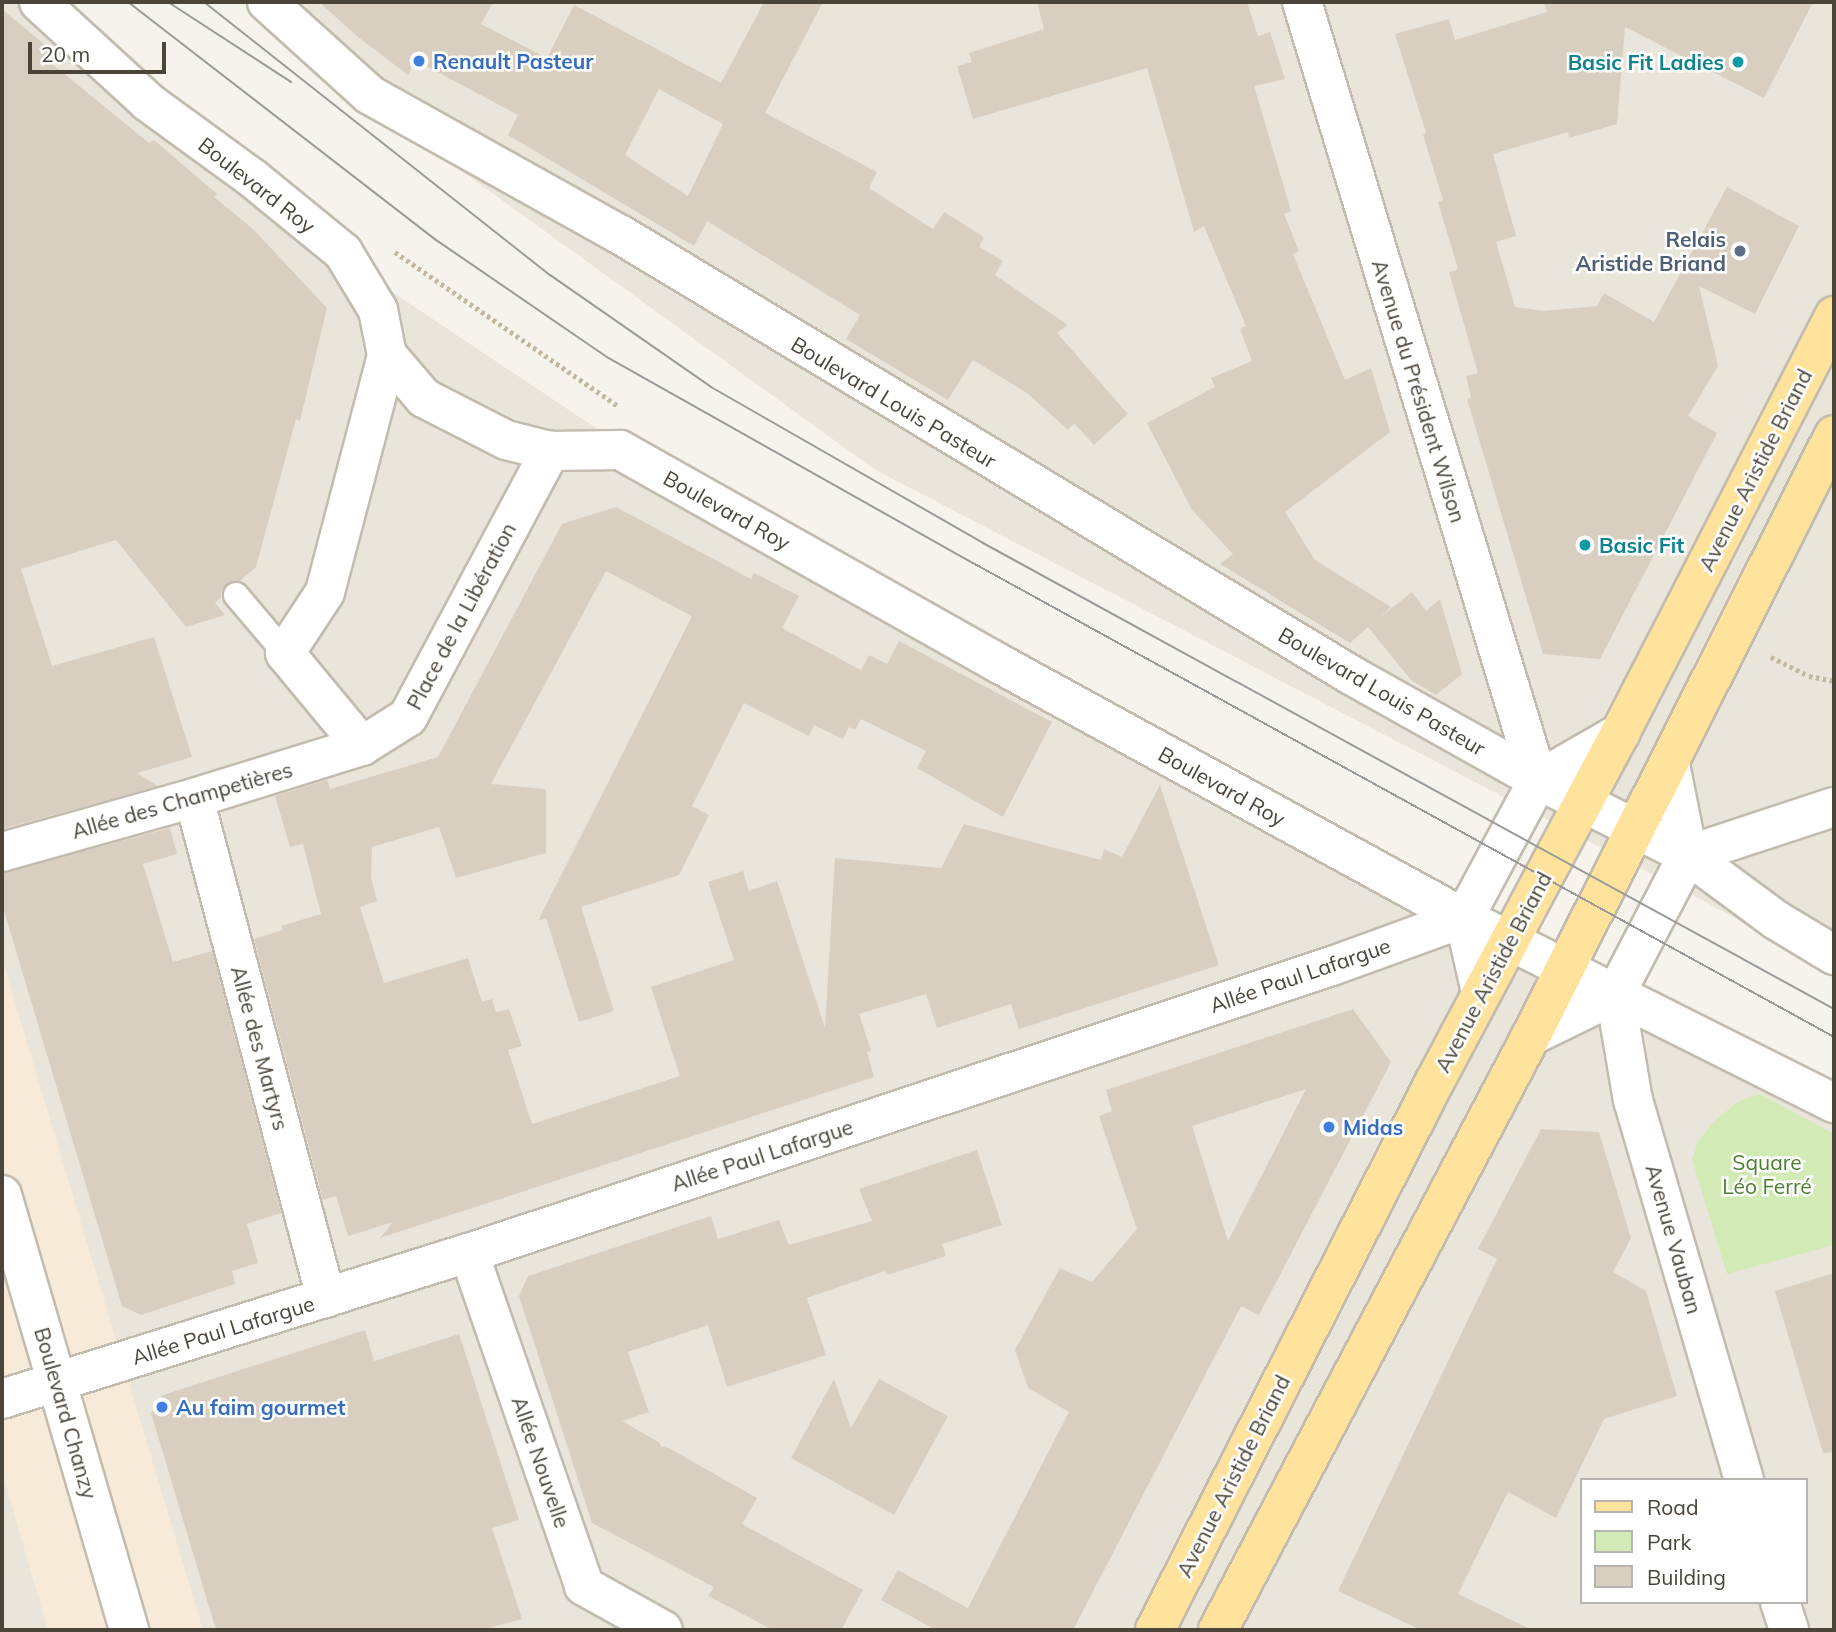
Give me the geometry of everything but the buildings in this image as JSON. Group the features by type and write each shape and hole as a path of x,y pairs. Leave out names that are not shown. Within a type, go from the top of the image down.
{"main road":[{"name":"Avenue Aristide Briand","path":"1154,1630 1481,992 1620,733 1834,316"},
{"path":"1218,1630 1531,1036 1834,435"}],"street":[{"name":"Boulevard Roy","path":"39,2 148,102 251,177 343,252 378,310 387,355 424,398 506,440 550,451 620,450 998,663 1464,918 1834,1103"},
{"name":"Boulevard Louis Pasteur","path":"267,2 370,95 621,235 1350,675 1538,780 1688,855 1776,920 1834,955"},
{"name":"Avenue du Président Wilson","path":"1302,2 1538,780"},
{"path":"362,746 285,653 326,592 387,355"},
{"name":"Place de la Libération","path":"362,746 408,717 550,451"},
{"path":"1481,992 1464,918 1538,780 1620,733"},
{"name":"Allée des Champetières","path":"2,852 194,798 362,746"},
{"path":"1531,1036 1615,995 1688,855 1670,764"},
{"name":"Allée des Martyrs","path":"194,798 326,1298"},
{"path":"1688,855 1834,807"},
{"name":"Allée Paul Lafargue","path":"2,1399 469,1253 1332,966 1464,918"},
{"name":"Avenue Vauban","path":"1615,995 1633,1100 1743,1478"},
{"name":"Boulevard Chanzy","path":"2,1195 129,1630"},
{"name":"Allée Nouvelle","path":"469,1253 584,1586 663,1630"},
{"path":"1781,1604 1789,1630"}],"lane":[{"path":"236,595 285,653"}],"path":[{"path":"389,248 625,411"},
{"path":"1733,637 1809,676 1834,681"}],"shaded area":[{"path":"2,2 22,2 165,140 871,612 1834,1115 1834,1630 2,1630"},
{"path":"259,2 1834,2 1834,969 874,469 387,117"},
{"path":"2,959 203,1630 48,1630 2,1472"}],"green space":[{"name":"Square Léo Ferré","path":"1760,1094 1834,1134 1834,1245 1727,1274 1692,1159 1698,1142 1713,1122 1739,1101"}],"tram line":[{"path":"128,2 436,240 607,357 973,563 1834,1037"},
{"path":"168,2 291,82"},
{"path":"204,2 550,275 711,387 983,543 1834,1009"}],"place":[{"name":"Renault Pasteur","path":"419,61"},
{"name":"Basic Fit Ladies","path":"1738,62"},
{"name":"Relais Aristide Briand","path":"1740,251"},
{"name":"Basic Fit","path":"1585,545"},
{"name":"Midas","path":"1329,1127"},
{"name":"Au faim gourmet","path":"162,1407"}]}
